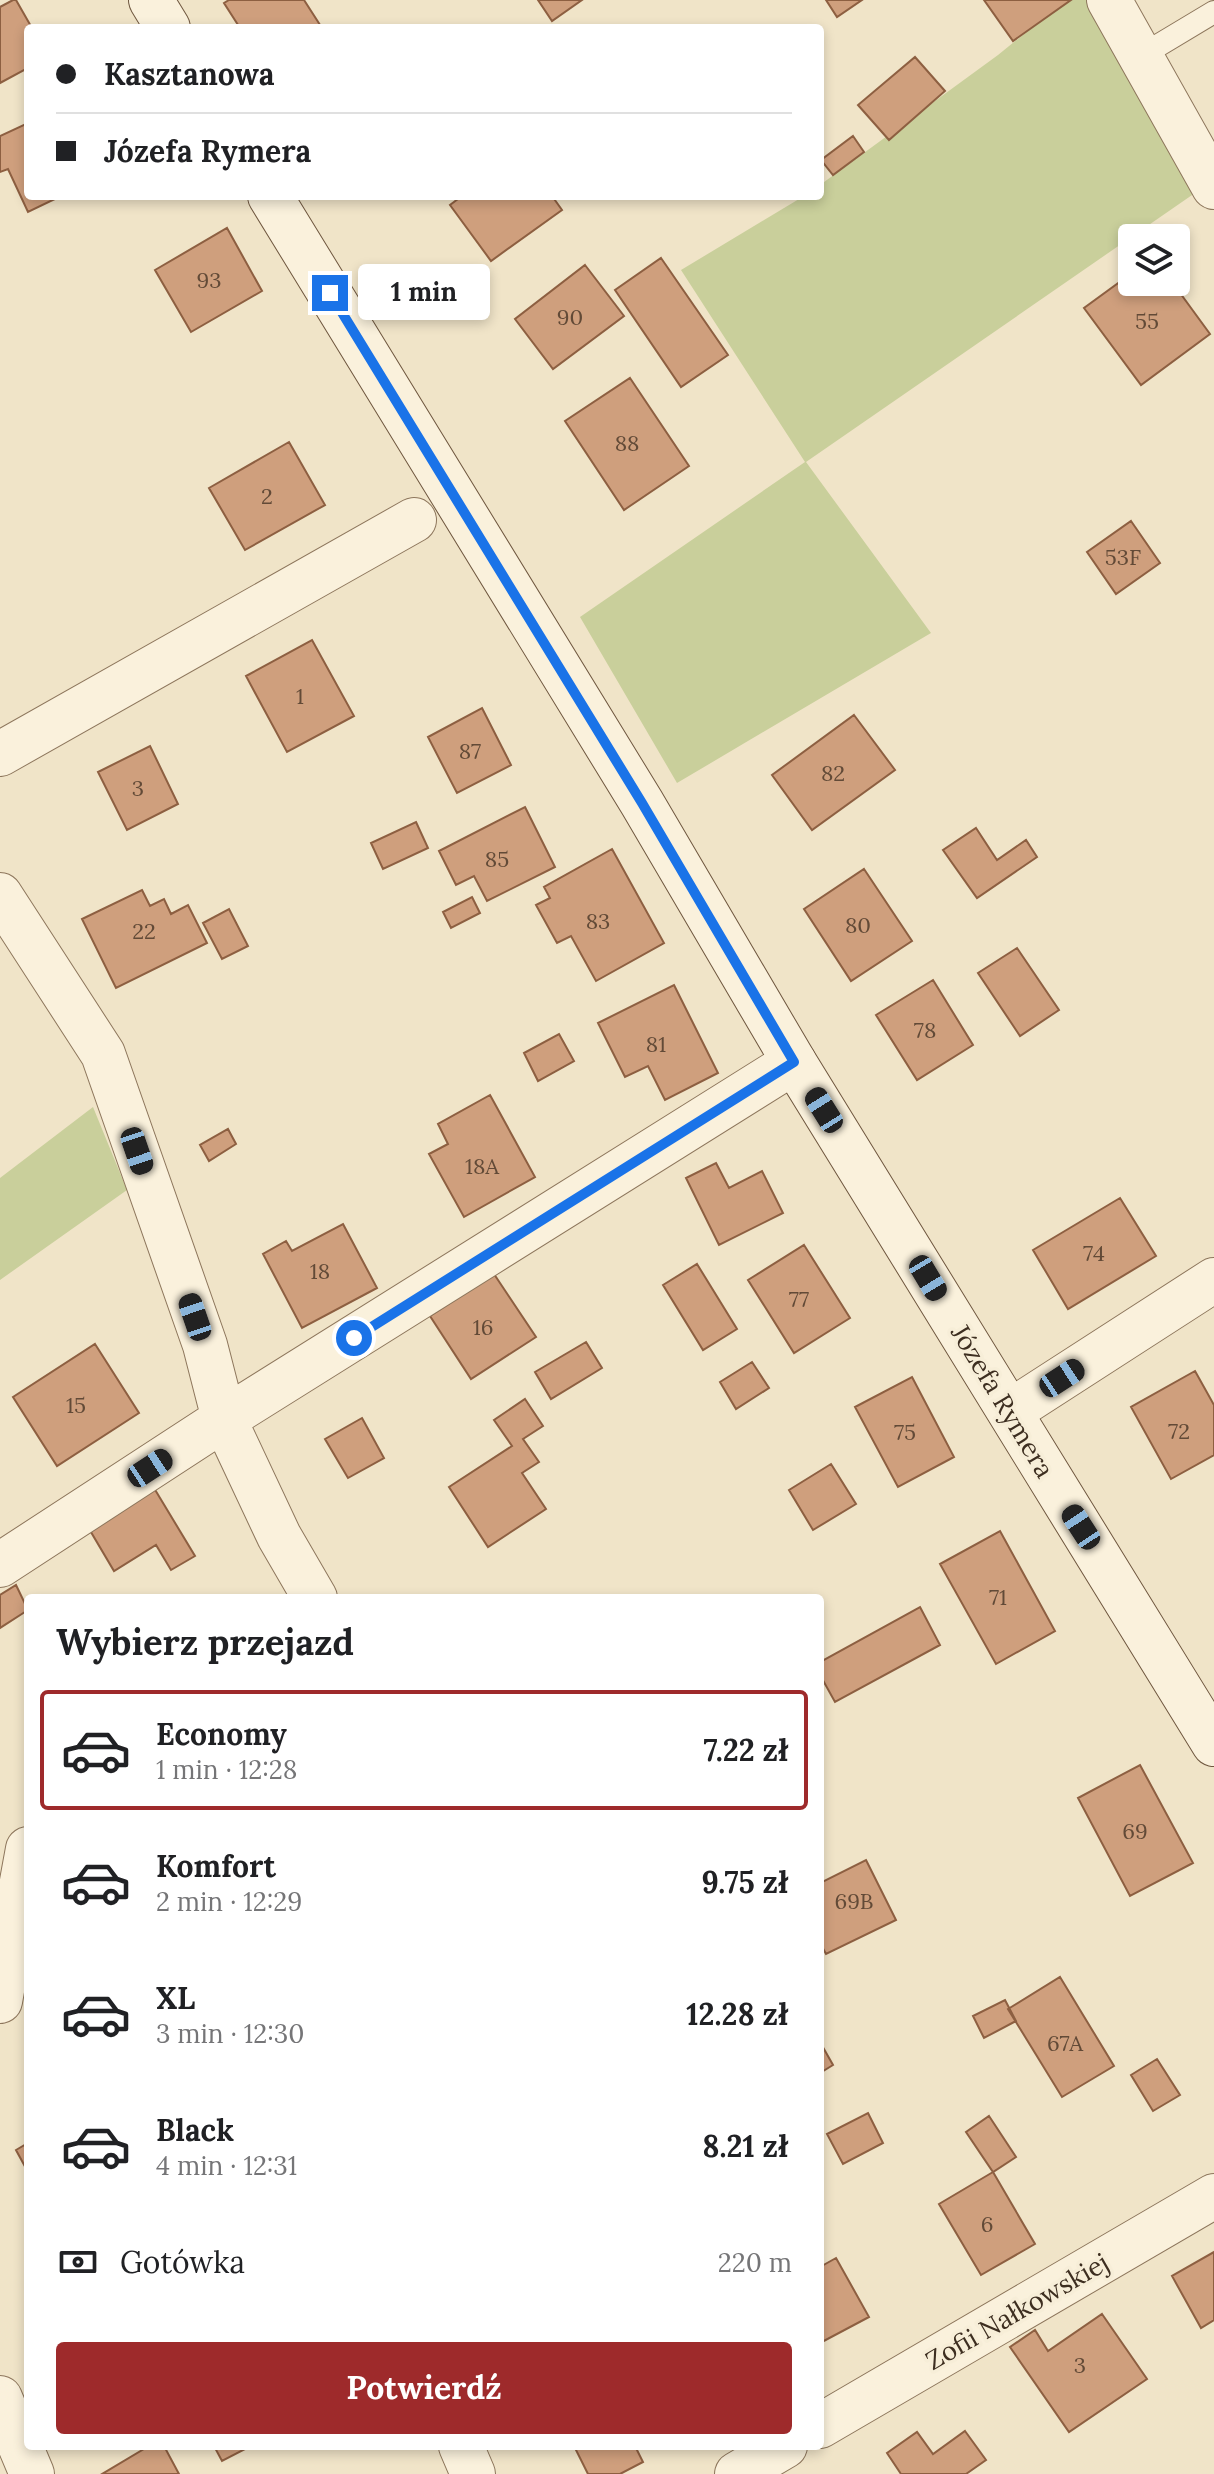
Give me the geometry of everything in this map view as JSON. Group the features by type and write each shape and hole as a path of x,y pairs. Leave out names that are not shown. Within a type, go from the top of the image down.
{"street":[{"path":"151,0 166,24"},
{"path":"1109,0 1214,187"},
{"name":"Józefa Rymera","path":"272,200 642,803 794,1062 1214,1744"},
{"path":"0,754 414,520"},
{"path":"0,895 103,1054 205,1345 224,1419 303,1594"},
{"path":"0,1565 224,1419 794,1062"},
{"path":"1011,1411 1214,1280"},
{"path":"0,2001 24,1871"},
{"name":"Zofii Nałkowskiej","path":"824,2424 1214,2196"},
{"path":"0,2398 32,2474"},
{"path":"463,2450 473,2474"},
{"path":"737,2474 778,2450"}],"lane":[{"path":"1139,57 1214,12"}],"green space":[{"path":"1066,0 1091,0 1195,193 1150,224 1118,224 1118,246 806,462 931,633 677,783 580,617 805,462 681,270 797,200 824,200 824,182 998,55"},
{"path":"93,1107 127,1190 0,1280 0,1178"}],"building":[{"path":"16,0 30,24 24,24 24,70 0,83 0,7"},
{"path":"229,0 304,0 319,24 237,24 224,3"},
{"path":"538,0 582,0 552,21"},
{"path":"826,0 862,0 837,17"},
{"path":"984,0 1071,0 1013,41"},
{"path":"915,57 945,91 889,140 858,105"},
{"path":"24,125 24,200 53,200 28,212 8,169 0,172 0,136"},
{"path":"853,136 864,152 833,175 824,164 824,158"},
{"path":"457,200 555,200 562,210 491,261 450,205"},
{"path":"227,228 262,291 191,332 155,270"},
{"path":"661,258 728,355 681,387 615,290"},
{"path":"585,265 624,316 553,369 515,319"},
{"path":"1118,283 1118,296 1182,296 1210,334 1141,385 1084,308"},
{"path":"630,378 689,466 624,510 565,421"},
{"path":"289,442 325,505 245,550 209,488"},
{"path":"1131,521 1160,563 1116,594 1087,552"},
{"path":"312,640 354,716 287,752 246,676"},
{"path":"482,708 511,765 457,793 428,737"},
{"path":"854,715 895,770 812,830 772,775"},
{"path":"150,746 178,804 127,830 98,772"},
{"path":"525,807 555,867 487,901 474,876 456,885 439,851"},
{"path":"416,822 428,848 383,869 371,843"},
{"path":"976,828 997,860 1026,840 1037,857 977,898 943,850"},
{"path":"612,849 664,943 596,981 571,936 557,943 536,905 550,898 544,887"},
{"path":"864,869 912,941 851,981 804,909"},
{"path":"142,890 150,906 164,899 171,914 188,905 207,943 116,988 82,919"},
{"path":"472,897 480,913 451,928 443,912"},
{"path":"229,909 248,946 222,959 203,923"},
{"path":"1017,948 1059,1010 1020,1036 978,973"},
{"path":"933,980 973,1045 917,1080 876,1015"},
{"path":"674,985 718,1073 665,1100 648,1066 625,1077 598,1023"},
{"path":"559,1034 574,1061 538,1081 524,1053"},
{"path":"490,1095 535,1177 464,1217 429,1154 448,1144 438,1124"},
{"path":"228,1129 236,1144 209,1161 200,1145"},
{"path":"716,1163 729,1188 762,1171 783,1213 719,1245 686,1178"},
{"path":"1120,1198 1156,1256 1068,1309 1033,1250"},
{"path":"343,1224 377,1288 302,1328 263,1254 286,1241 292,1251"},
{"path":"804,1245 850,1318 794,1353 748,1280"},
{"path":"697,1264 737,1329 703,1350 663,1285"},
{"path":"494,1274 536,1337 471,1379 430,1316"},
{"path":"586,1342 602,1368 551,1399 535,1372"},
{"path":"95,1344 139,1413 57,1466 13,1397"},
{"path":"752,1362 769,1388 736,1409 720,1382"},
{"path":"1195,1371 1214,1405 1214,1455 1171,1479 1131,1407"},
{"path":"912,1377 954,1457 898,1487 855,1407"},
{"path":"525,1399 543,1426 523,1439 539,1462 522,1473 546,1509 488,1547 449,1487 512,1446 494,1420"},
{"path":"362,1418 384,1458 348,1478 325,1439"},
{"path":"831,1464 856,1504 813,1530 789,1490"},
{"path":"154,1488 195,1556 171,1570 156,1545 114,1571 88,1527"},
{"path":"1000,1531 1055,1631 996,1664 940,1564"},
{"path":"16,1585 24,1602 24,1613 0,1628 0,1595"},
{"path":"920,1607 940,1645 835,1702 824,1682 824,1660"},
{"path":"1140,1765 1193,1863 1130,1896 1078,1798"},
{"path":"866,1860 896,1920 826,1954 824,1881"},
{"path":"1060,1977 1114,2066 1062,2097 1008,2009"},
{"path":"1005,2000 1016,2021 984,2038 973,2016"},
{"path":"824,2049 833,2065 824,2071"},
{"path":"1157,2059 1180,2095 1153,2111 1131,2075"},
{"path":"868,2113 883,2143 843,2164 827,2134"},
{"path":"989,2116 1016,2157 993,2172 966,2132"},
{"path":"24,2145 24,2165 16,2150"},
{"path":"993,2172 1035,2244 981,2275 939,2204"},
{"path":"1214,2252 1214,2320 1201,2328 1172,2276"},
{"path":"836,2258 869,2317 824,2341 824,2265"},
{"path":"1102,2314 1147,2379 1069,2432 1010,2347 1035,2330 1048,2351"},
{"path":"965,2431 986,2460 966,2474 901,2474 887,2453 917,2432 933,2454"},
{"path":"142,2450 166,2450 179,2474 102,2474"},
{"path":"216,2450 243,2450 222,2461"},
{"path":"576,2450 637,2450 643,2462 620,2474 588,2474"}],"route":[{"path":"330,293 642,803 794,1062 354,1338"}]}
